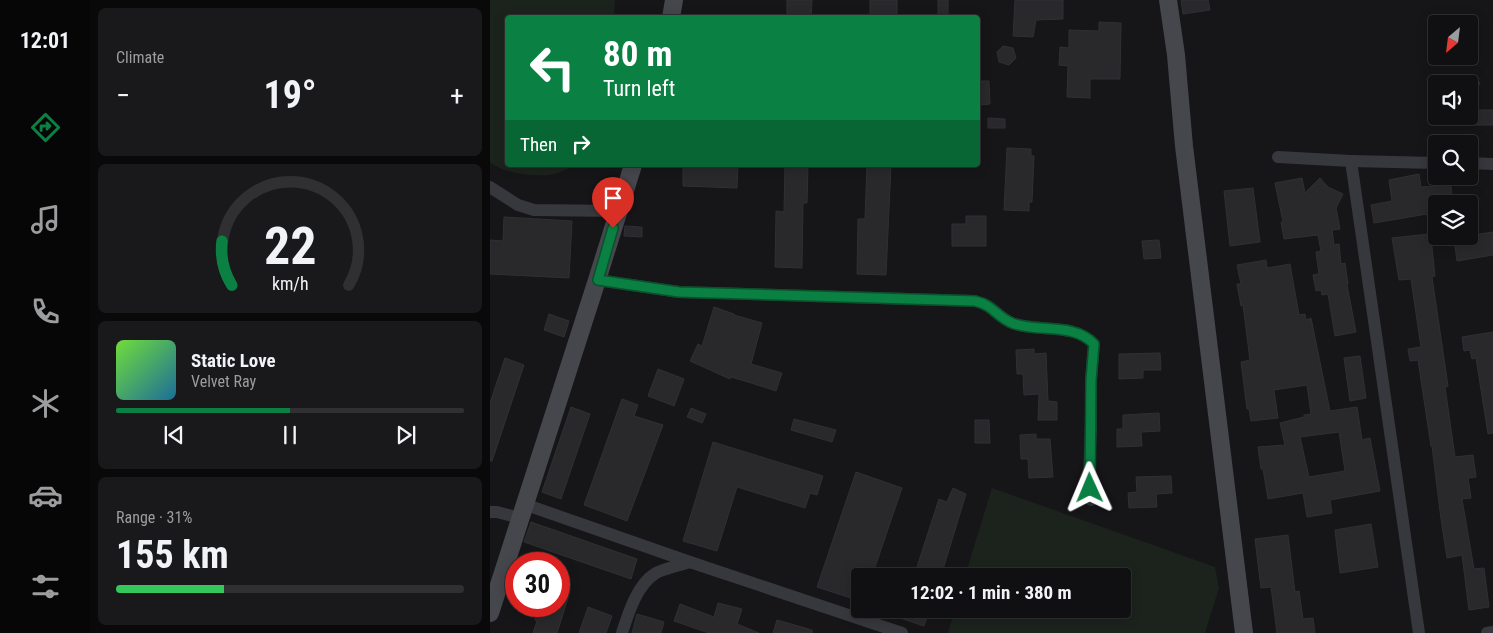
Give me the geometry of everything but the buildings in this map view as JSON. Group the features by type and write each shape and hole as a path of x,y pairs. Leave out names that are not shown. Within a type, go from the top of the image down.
{"street":[{"path":"672,15 674,0"},
{"path":"1168,0 1176,55 1184,146 1244,633"},
{"path":"1278,157 1351,162 1428,163"},
{"path":"1351,162 1419,633"},
{"path":"1478,163 1493,164"},
{"path":"490,612 598,280 632,167"},
{"path":"490,186 518,205 534,210 618,211"},
{"path":"598,280 679,292 975,301 986,303 1003,318 1013,323 1075,333 1088,338 1094,344 1091,380 1089,476 1091,500"},
{"path":"490,512 522,511 690,562 902,633"},
{"path":"622,633 631,607 646,582 656,573 690,562"},
{"path":"1488,633 1493,632"}],"shaded area":[{"path":"490,0 615,0 614,15 505,15 505,167 572,167 547,175 520,174 503,169 490,162"},
{"path":"992,488 1215,567 1219,588 1205,633 948,633 952,618 1131,618 1131,568 967,568"}],"route":[{"path":"613,228 598,280 679,292 975,301 986,303 1003,318 1013,323 1075,333 1088,338 1094,344 1091,380 1090,488"}]}
